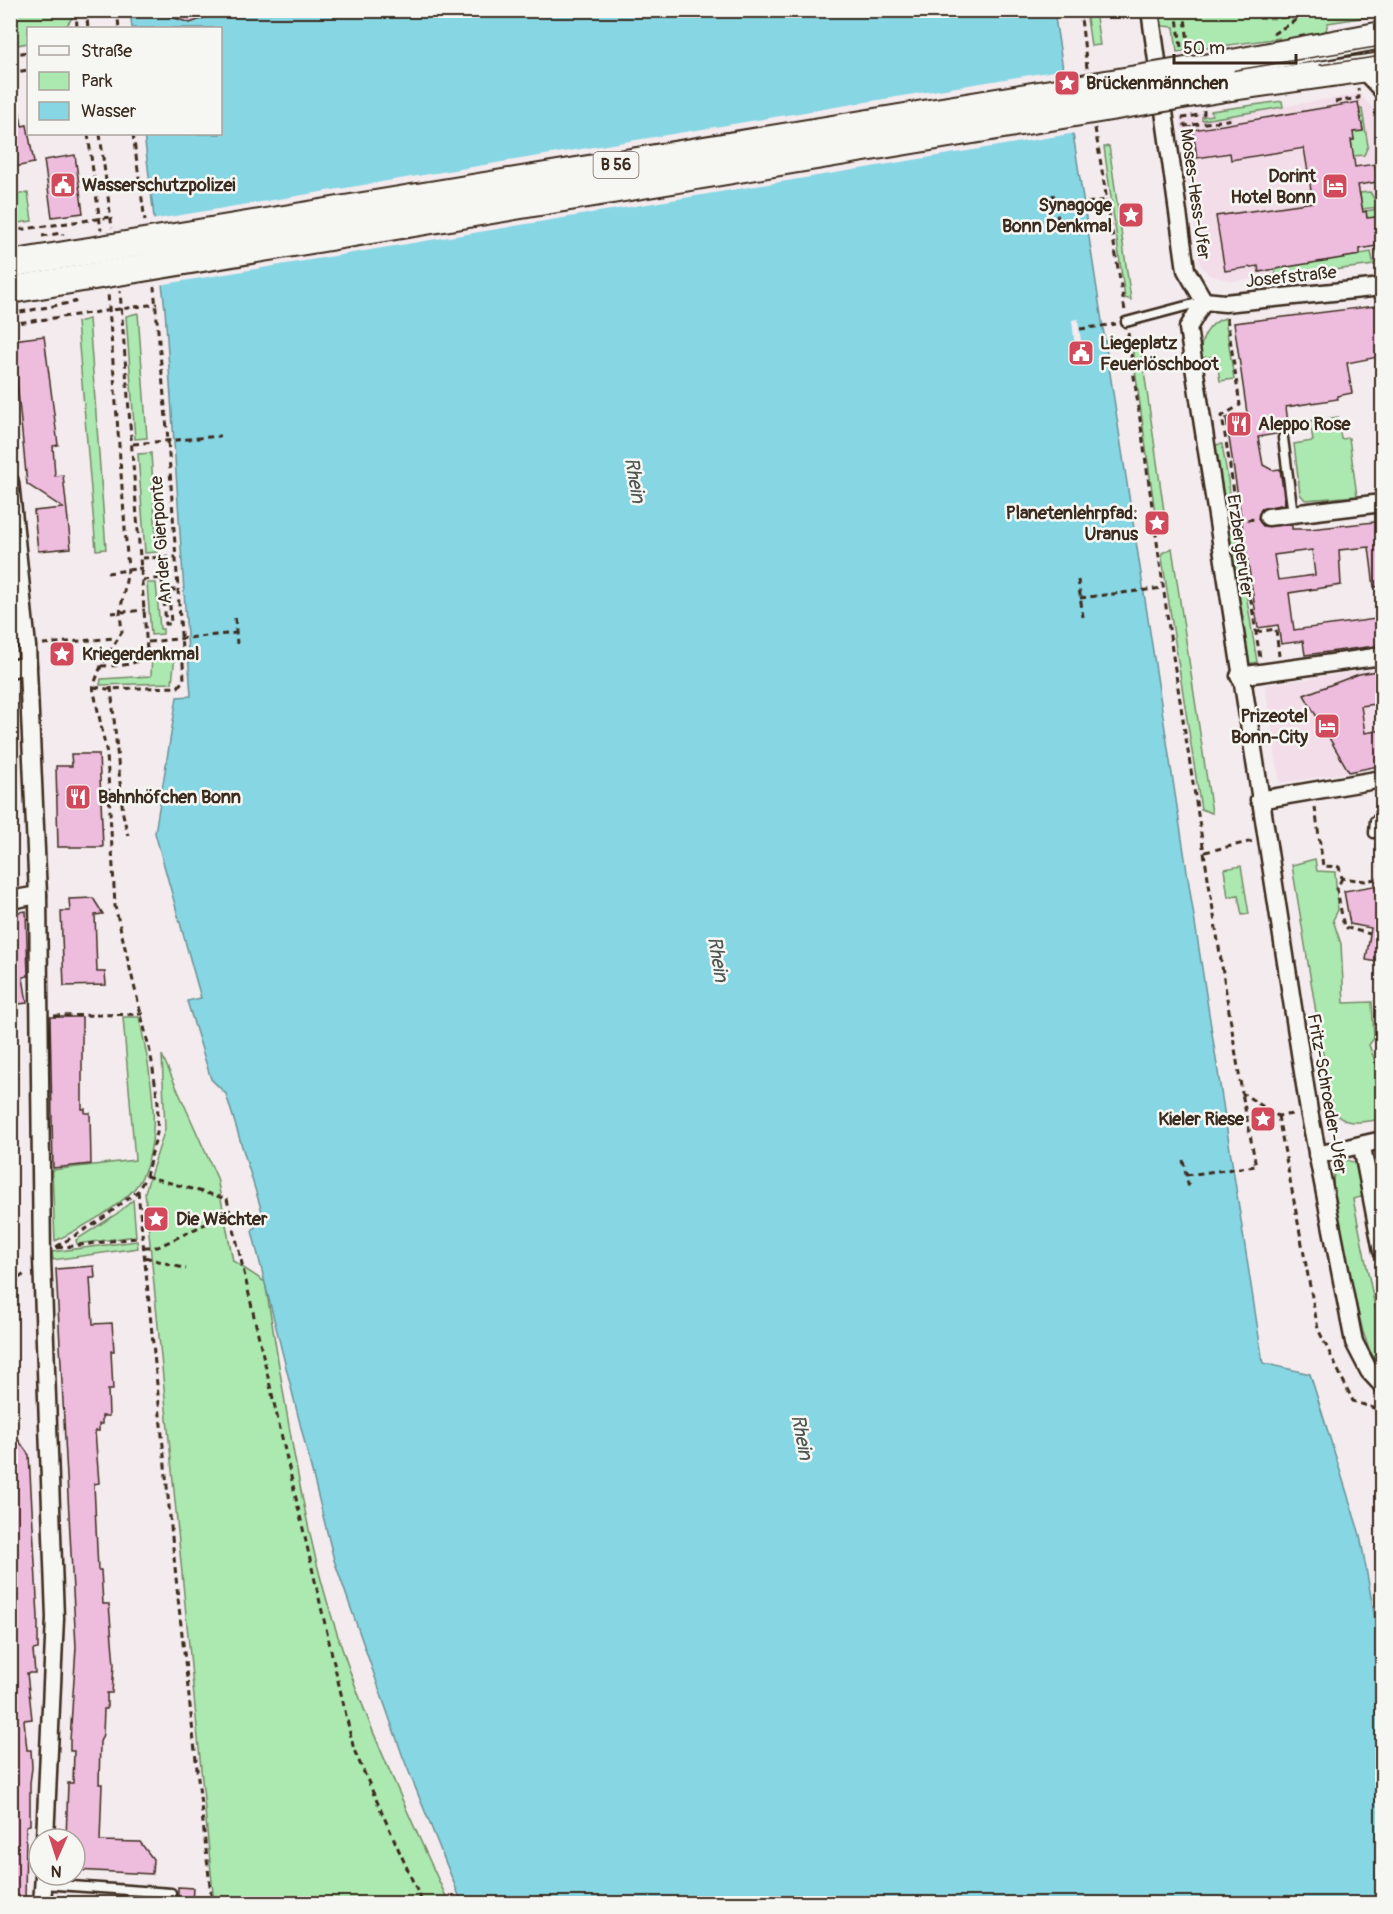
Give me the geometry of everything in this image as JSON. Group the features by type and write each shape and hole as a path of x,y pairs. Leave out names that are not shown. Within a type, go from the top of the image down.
{"main road":[{"name":"B 56","path":"10,290 1223,76 1383,35"},
{"name":"B 56","path":"10,264 1223,76 1367,73"}],"street":[{"name":"Moses-Hess-Ufer","path":"1150,10 1186,270 1204,301"},
{"path":"1367,73 1383,90"},
{"name":"Josefstraße","path":"1204,301 1225,303 1383,287"},
{"name":"Erzbergerufer","path":"1204,301 1188,328 1259,800"},
{"path":"10,482 28,665 38,895 42,1259 55,1618 46,1827"},
{"path":"1268,517 1383,503"},
{"path":"1239,676 1383,656"},
{"path":"10,669 28,665"},
{"path":"1259,800 1383,779"},
{"name":"Fritz-Schroeder-Ufer","path":"1259,800 1317,1155 1354,1342 1369,1371 1383,1385"},
{"path":"10,900 38,895"},
{"path":"1317,1155 1362,1147 1383,1140"},
{"name":"Fritz-Schroeder-Ufer","path":"1362,1147 1383,1251"},
{"path":"42,1904 43,1887"}],"lane":[{"path":"1126,322 1204,301"},
{"path":"1283,438 1293,514"},
{"path":"1374,833 1375,821 1383,818"},
{"path":"87,1884 171,1893"}],"path":[{"path":"76,10 77,27"},
{"path":"86,10 88,27"},
{"path":"117,10 119,27"},
{"path":"1032,10 1033,18"},
{"path":"1080,10 1088,78"},
{"path":"1176,10 1181,47"},
{"path":"1184,10 1190,54"},
{"path":"1228,10 1261,18 1301,17 1353,10"},
{"path":"1271,35 1301,17"},
{"path":"10,55 27,52"},
{"path":"10,73 27,70"},
{"path":"1335,102 1359,98 1367,73"},
{"path":"1201,115 1184,118 1185,126 1234,118"},
{"path":"1094,122 1126,322 1163,588 1242,1093 1256,1166 1186,1175"},
{"path":"1190,125 1193,147"},
{"path":"88,135 99,218"},
{"path":"10,231 111,217 100,135"},
{"path":"133,135 146,225"},
{"path":"1053,194 1059,224"},
{"path":"1056,208 1106,200"},
{"name":"An der Gierponte","path":"110,310 129,570 120,613 122,632 116,638 101,666 93,687 178,687 184,680 168,440 157,304 153,281"},
{"path":"10,314 75,302"},
{"path":"1225,303 1240,405 1222,416 1263,672"},
{"path":"10,324 157,304"},
{"name":"An der Gierponte","path":"123,308 147,642"},
{"path":"1080,329 1126,322"},
{"path":"132,444 219,436"},
{"path":"142,558 176,557"},
{"path":"107,573 142,568"},
{"path":"143,580 162,578 166,624 171,624 169,590 178,590"},
{"path":"1078,580 1083,617"},
{"path":"1080,598 1163,588"},
{"path":"111,614 145,610"},
{"path":"235,618 237,644"},
{"path":"1256,632 1275,629 1281,669"},
{"path":"101,666 133,664 143,659 147,642 236,633"},
{"path":"60,643 116,638"},
{"path":"42,1259 55,1248 116,1210 138,1191 146,1176 157,1133 158,1102 143,1014 118,929 107,754 93,687"},
{"path":"111,687 123,814 128,836"},
{"path":"1317,825 1323,866 1339,867 1342,878 1338,890 1344,927 1370,934"},
{"path":"1374,833 1383,877"},
{"path":"1205,852 1265,839"},
{"path":"1342,878 1365,881 1377,879 1383,884"},
{"path":"38,1016 143,1014"},
{"path":"1242,1093 1278,1116 1318,1329 1353,1401 1383,1411"},
{"path":"1183,1160 1189,1189"},
{"path":"146,1176 227,1199 354,1750 423,1904"},
{"path":"138,1191 178,1598 212,1904"},
{"path":"144,1247 158,1247 230,1212"},
{"path":"55,1248 143,1237"},
{"path":"145,1257 186,1269"}],"shaded area":[{"path":"1359,94 1374,109 1382,140 1382,264 1231,281 1209,275 1201,266 1199,259 1180,116 1211,111 1212,115 1203,120"},
{"name":"Prizeotel Bonn-City","path":"1382,668 1382,767 1280,783 1265,685"}],"green space":[{"path":"11,10 71,11 72,18 66,27 27,27 27,43 11,46"},
{"path":"1373,10 1373,15 1379,15 1328,23 1326,30 1330,32 1260,47 1280,38 1177,52 1174,27 1162,26 1160,11"},
{"path":"1086,11 1095,11 1100,45 1091,46"},
{"path":"1282,101 1283,107 1202,120 1202,117 1212,115 1211,111"},
{"path":"1359,109 1362,109 1368,146 1364,155 1353,156 1351,140 1354,140 1353,132 1363,130"},
{"path":"1109,146 1131,300 1125,298 1104,147"},
{"path":"1370,192 1379,207 1362,209 1360,193"},
{"path":"28,193 32,221 11,224 11,195"},
{"path":"1379,209 1382,245 1377,217 1367,218 1366,211"},
{"path":"1382,245 1382,264 1379,264 1376,246"},
{"path":"1371,252 1374,265 1276,277 1275,269"},
{"path":"138,313 147,438 135,439 126,316"},
{"path":"1225,318 1234,379 1220,381 1216,356 1201,358 1201,351 1203,339 1209,328"},
{"path":"89,319 106,549 96,550 77,322"},
{"path":"1140,343 1167,532 1157,527 1132,347"},
{"path":"1338,417 1341,439 1349,438 1357,496 1305,500 1300,494 1294,444 1313,441 1310,421"},
{"path":"1222,444 1233,511 1225,512 1215,445"},
{"path":"151,453 157,552 145,553 138,454"},
{"path":"1236,532 1257,662 1248,664 1228,533"},
{"path":"1172,548 1212,813 1201,809 1162,558 1162,553"},
{"path":"147,583 156,583 160,629 163,629 163,634 151,635"},
{"path":"152,654 175,655 172,683 100,685 101,679 151,676"},
{"path":"1315,859 1317,871 1335,872 1338,910 1333,920 1341,944 1344,1003 1372,1002 1374,1038 1369,1045 1382,1079 1382,1119 1345,1121 1335,1112 1331,1104 1292,865"},
{"path":"1241,866 1249,914 1242,915 1238,895 1228,897 1224,869"},
{"path":"123,1017 139,1017 147,1056 153,1102 153,1124 146,1166 138,1184 122,1201 55,1241 52,1170 135,1160"},
{"path":"162,1055 217,1178 233,1261 265,1282 301,1491 328,1604 357,1692 449,1903 214,1903 145,1192 165,1129"},
{"path":"1346,1160 1357,1163 1365,1196 1353,1199 1382,1341 1382,1371 1370,1351 1363,1332 1335,1204 1333,1186 1335,1169"},
{"path":"133,1200 136,1236 77,1244 76,1240 118,1213"},
{"path":"137,1241 138,1248 53,1260 52,1252"}],"water":[{"name":"Rhein","path":"130,11 1054,11 1263,1363 1310,1374 1360,1535 1382,1658 1382,1903 462,1903 403,1757 334,1560 252,1231 263,1215 226,1094 211,1079 187,1001 201,998 155,833 177,697 191,696 165,309 144,135 222,135 222,27 132,27"}],"pier":[{"path":"1066,69 1076,133 159,285 151,220"},
{"name":"Liegeplatz Feuerlöschboot","path":"1078,319 1081,341 1085,341 1089,365 1077,366 1072,320"}],"building":[{"path":"159,10 224,11 190,23 159,13"},
{"path":"10,98 17,98 22,126 27,125 27,135 34,163 10,168"},
{"name":"Dorint Hotel Bonn","path":"1358,102 1363,131 1353,132 1354,140 1351,140 1355,167 1375,164 1377,182 1358,185 1363,212 1366,211 1367,218 1377,217 1382,245 1360,249 1360,255 1259,272 1258,266 1225,271 1216,216 1313,202 1304,148 1231,160 1230,153 1197,158 1193,130"},
{"name":"Wasserschutzpolizei","path":"75,155 83,213 52,217 44,160"},
{"path":"1383,305 1383,356 1347,363 1352,393 1337,396 1338,399 1286,407 1288,423 1275,425 1276,434 1258,437 1263,465 1272,470 1280,469 1285,504 1261,509 1258,519 1263,526 1292,525 1292,529 1383,521 1383,586 1374,587 1369,547 1339,550 1341,585 1289,593 1294,630 1383,618 1383,645 1305,655 1303,641 1281,644 1278,625 1258,628 1226,418 1247,413 1234,323","holes":["1312,550 1315,575 1278,580 1274,555"]},
{"path":"44,336 58,445 53,446 55,476 63,475 71,548 38,551 34,511 63,508 27,484 13,340"},
{"path":"1383,670 1383,703 1361,706 1365,733 1383,730 1383,765 1349,772 1304,695 1359,674"},
{"name":"Bahnhöfchen Bonn","path":"71,754 99,754 103,847 58,847 56,766 72,766"},
{"path":"1379,885 1380,893 1383,893 1383,963 1366,960 1371,928 1350,924 1344,891"},
{"path":"93,898 103,914 95,915 97,972 105,972 106,985 64,986 61,911 70,911 69,899"},
{"path":"26,911 28,976 23,977 27,1003 10,1005 10,913"},
{"path":"50,1017 82,1017 82,1109 85,1109 85,1113 90,1113 91,1164 53,1168"},
{"path":"94,1266 95,1278 90,1278 93,1324 112,1323 113,1390 108,1390 109,1416 102,1416 99,1431 95,1431 99,1483 94,1484 98,1570 101,1570 103,1604 109,1604 114,1665 112,1693 107,1693 107,1709 104,1709 103,1734 100,1742 99,1784 102,1784 100,1841 140,1842 153,1859 152,1874 87,1871 87,1827 66,1827 68,1783 73,1783 74,1751 70,1751 70,1741 76,1647 56,1269"},
{"path":"10,1428 29,1455 38,1617 38,1649 33,1650 35,1673 27,1673 32,1719 24,1720 27,1750 31,1750 32,1768 30,1825 26,1826 25,1904 10,1904"},
{"path":"178,1887 193,1888 192,1902 178,1902"}],"tram line":[{"path":"10,272 1382,46"},
{"path":"1320,65 1382,56"}],"place":[{"name":"Brückenmännchen","path":"1067,83"},
{"name":"Wasserschutzpolizei","path":"63,185"},
{"name":"Dorint Hotel Bonn","path":"1335,186"},
{"name":"Synagoge Bonn Denkmal","path":"1131,215"},
{"name":"Liegeplatz Feuerlöschboot","path":"1081,353"},
{"name":"Aleppo Rose","path":"1239,424"},
{"name":"Planetenlehrpfad: Uranus","path":"1157,523"},
{"name":"Kriegerdenkmal","path":"62,654"},
{"name":"Prizeotel Bonn-City","path":"1327,726"},
{"name":"Bahnhöfchen Bonn","path":"78,797"},
{"name":"Kieler Riese","path":"1263,1119"},
{"name":"Die Wächter","path":"156,1219"}]}
